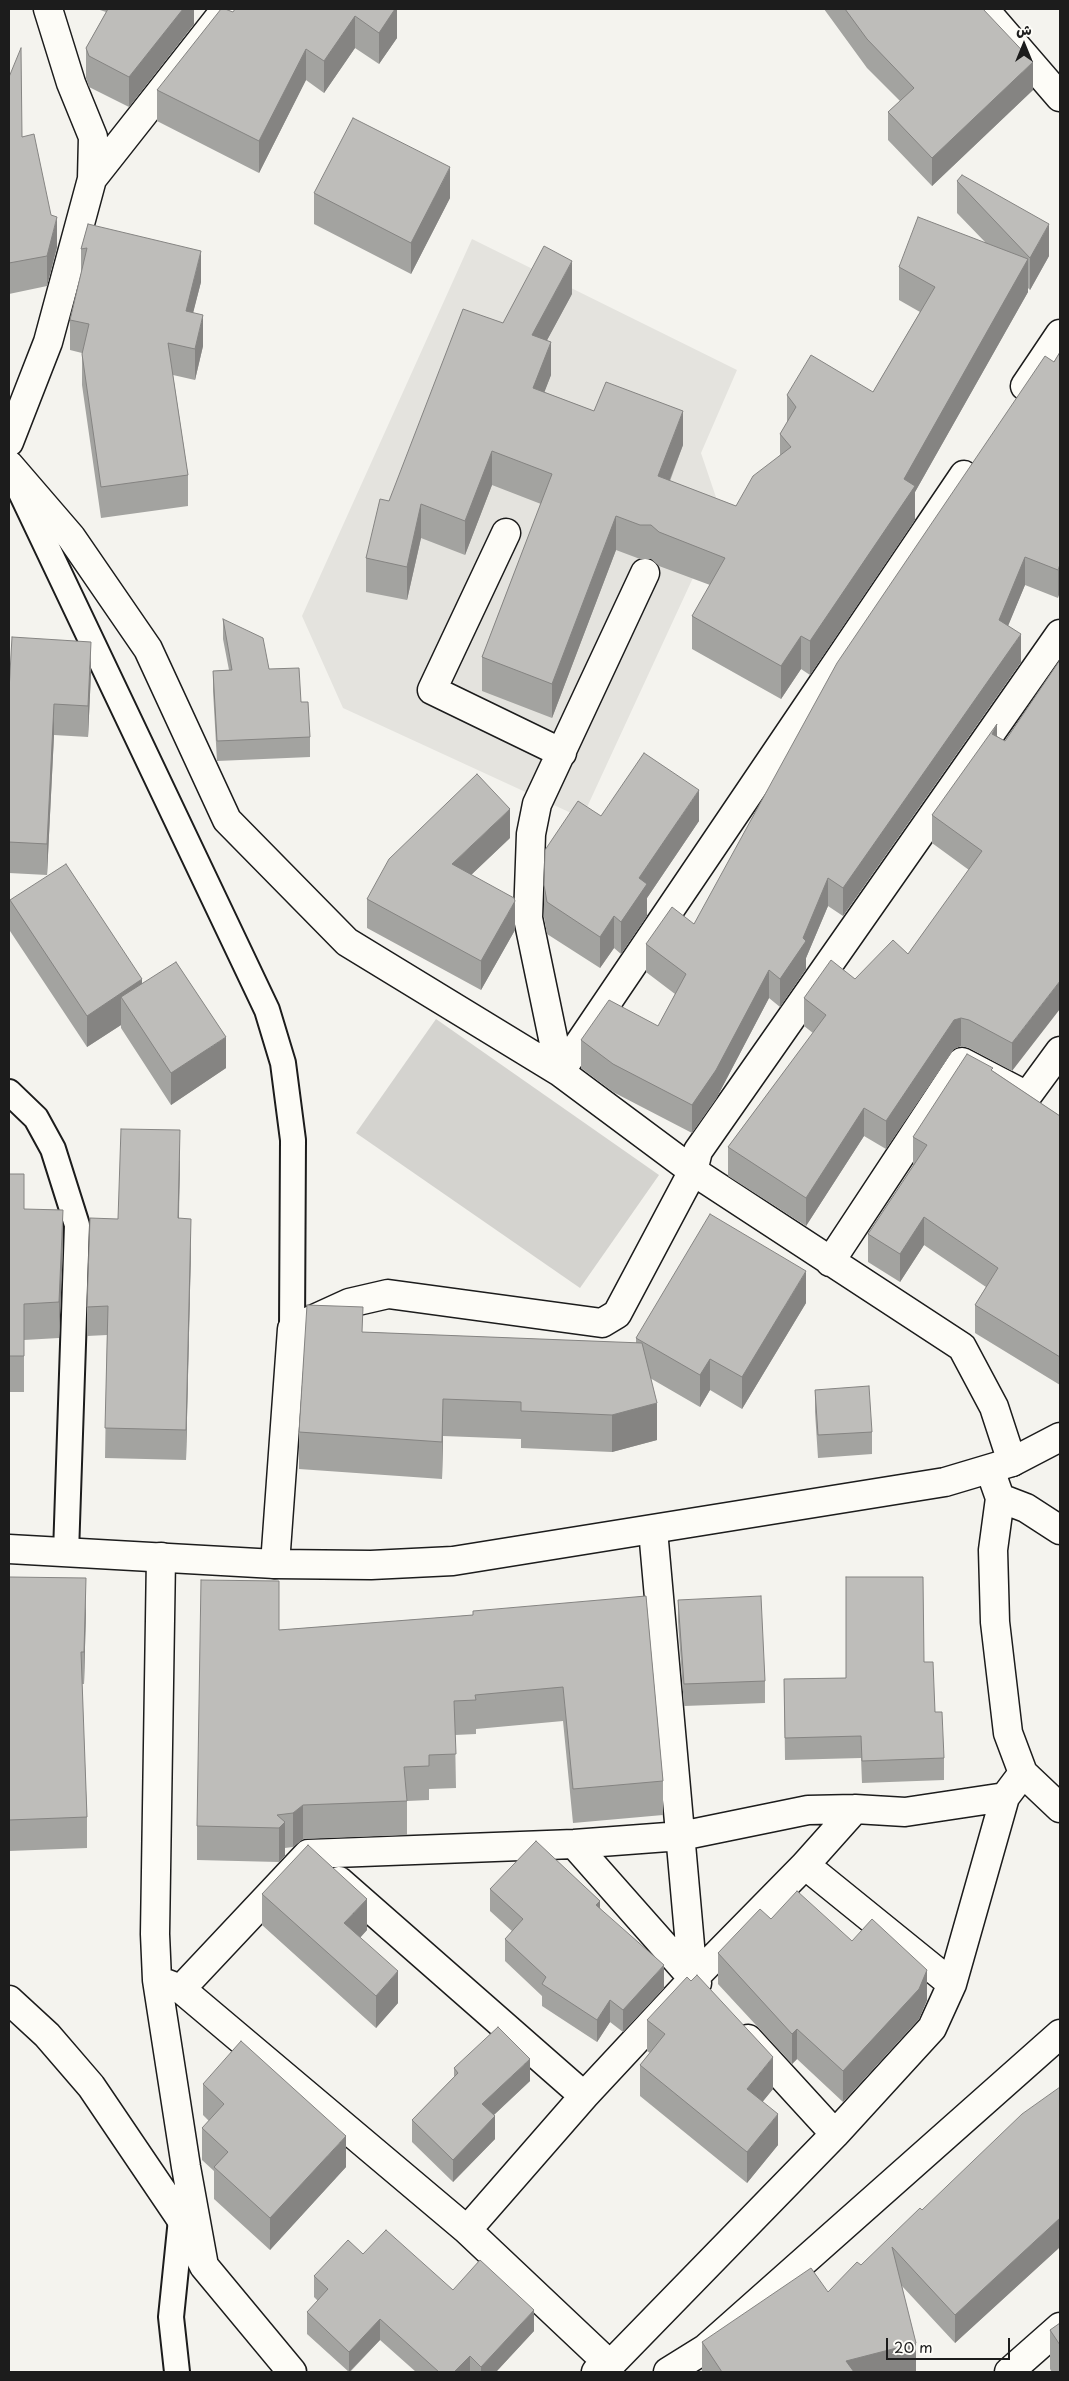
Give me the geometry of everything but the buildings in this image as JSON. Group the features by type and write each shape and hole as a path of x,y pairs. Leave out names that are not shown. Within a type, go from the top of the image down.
{"street":[{"path":"9,442 48,342 92,179 93,137 71,83 48,9"},
{"path":"92,179 226,9"},
{"path":"984,9 1060,97"},
{"path":"1010,408 1060,334"},
{"path":"560,1072 977,457"},
{"path":"9,466 71,537 148,649 227,820 347,942 560,1072 693,1171 830,1262 962,1346 994,1407 1000,1465 1000,1498 993,1550 995,1622 1008,1733 1023,1773 1060,1808"},
{"path":"506,533 432,690 562,752"},
{"path":"560,1072 528,918 531,834 537,804 644,573"},
{"path":"275,1564 292,1329 350,1303 388,1294 602,1323 617,1314 693,1171 698,1151 1060,634"},
{"path":"830,1262 962,1062 1027,1096 1060,1051"},
{"path":"9,1549 275,1564 371,1565 453,1561 945,1482 1000,1465 1060,1437"},
{"path":"1000,1498 1026,1508 1060,1530"},
{"path":"653,1530 693,1979"},
{"path":"160,1557 155,1934 169,1985 186,2167 204,2266"},
{"path":"169,1985 467,2230 603,2368 835,2134 932,2028 952,1984 1005,1797 1023,1773"},
{"path":"169,1985 308,1854 574,1844 681,1836 808,1810 855,1809 905,1812 1005,1797"},
{"path":"467,2230 584,2096 693,1979 805,1865 855,1809"},
{"path":"574,1844 712,2000"},
{"path":"308,1854 584,2096"},
{"path":"805,1865 952,1984"},
{"path":"9,2000 47,2035 90,2086 181,2219 204,2266 292,2372"},
{"path":"732,2021 835,2134"},
{"path":"668,2372 705,2349 1060,2034"},
{"path":"1009,2372 1060,2327"}],"lane":[{"path":"9,466 267,1010 283,1063 293,1140 292,1329"},
{"path":"9,1092 36,1118 53,1149 77,1225 66,1553"},
{"path":"177,2372 171,2317 181,2219"}],"shaded area":[{"path":"472,239 737,370 701,453 722,515 582,818 343,708 302,616"},
{"path":"436,1019 659,1175 580,1288 356,1133"}]}
